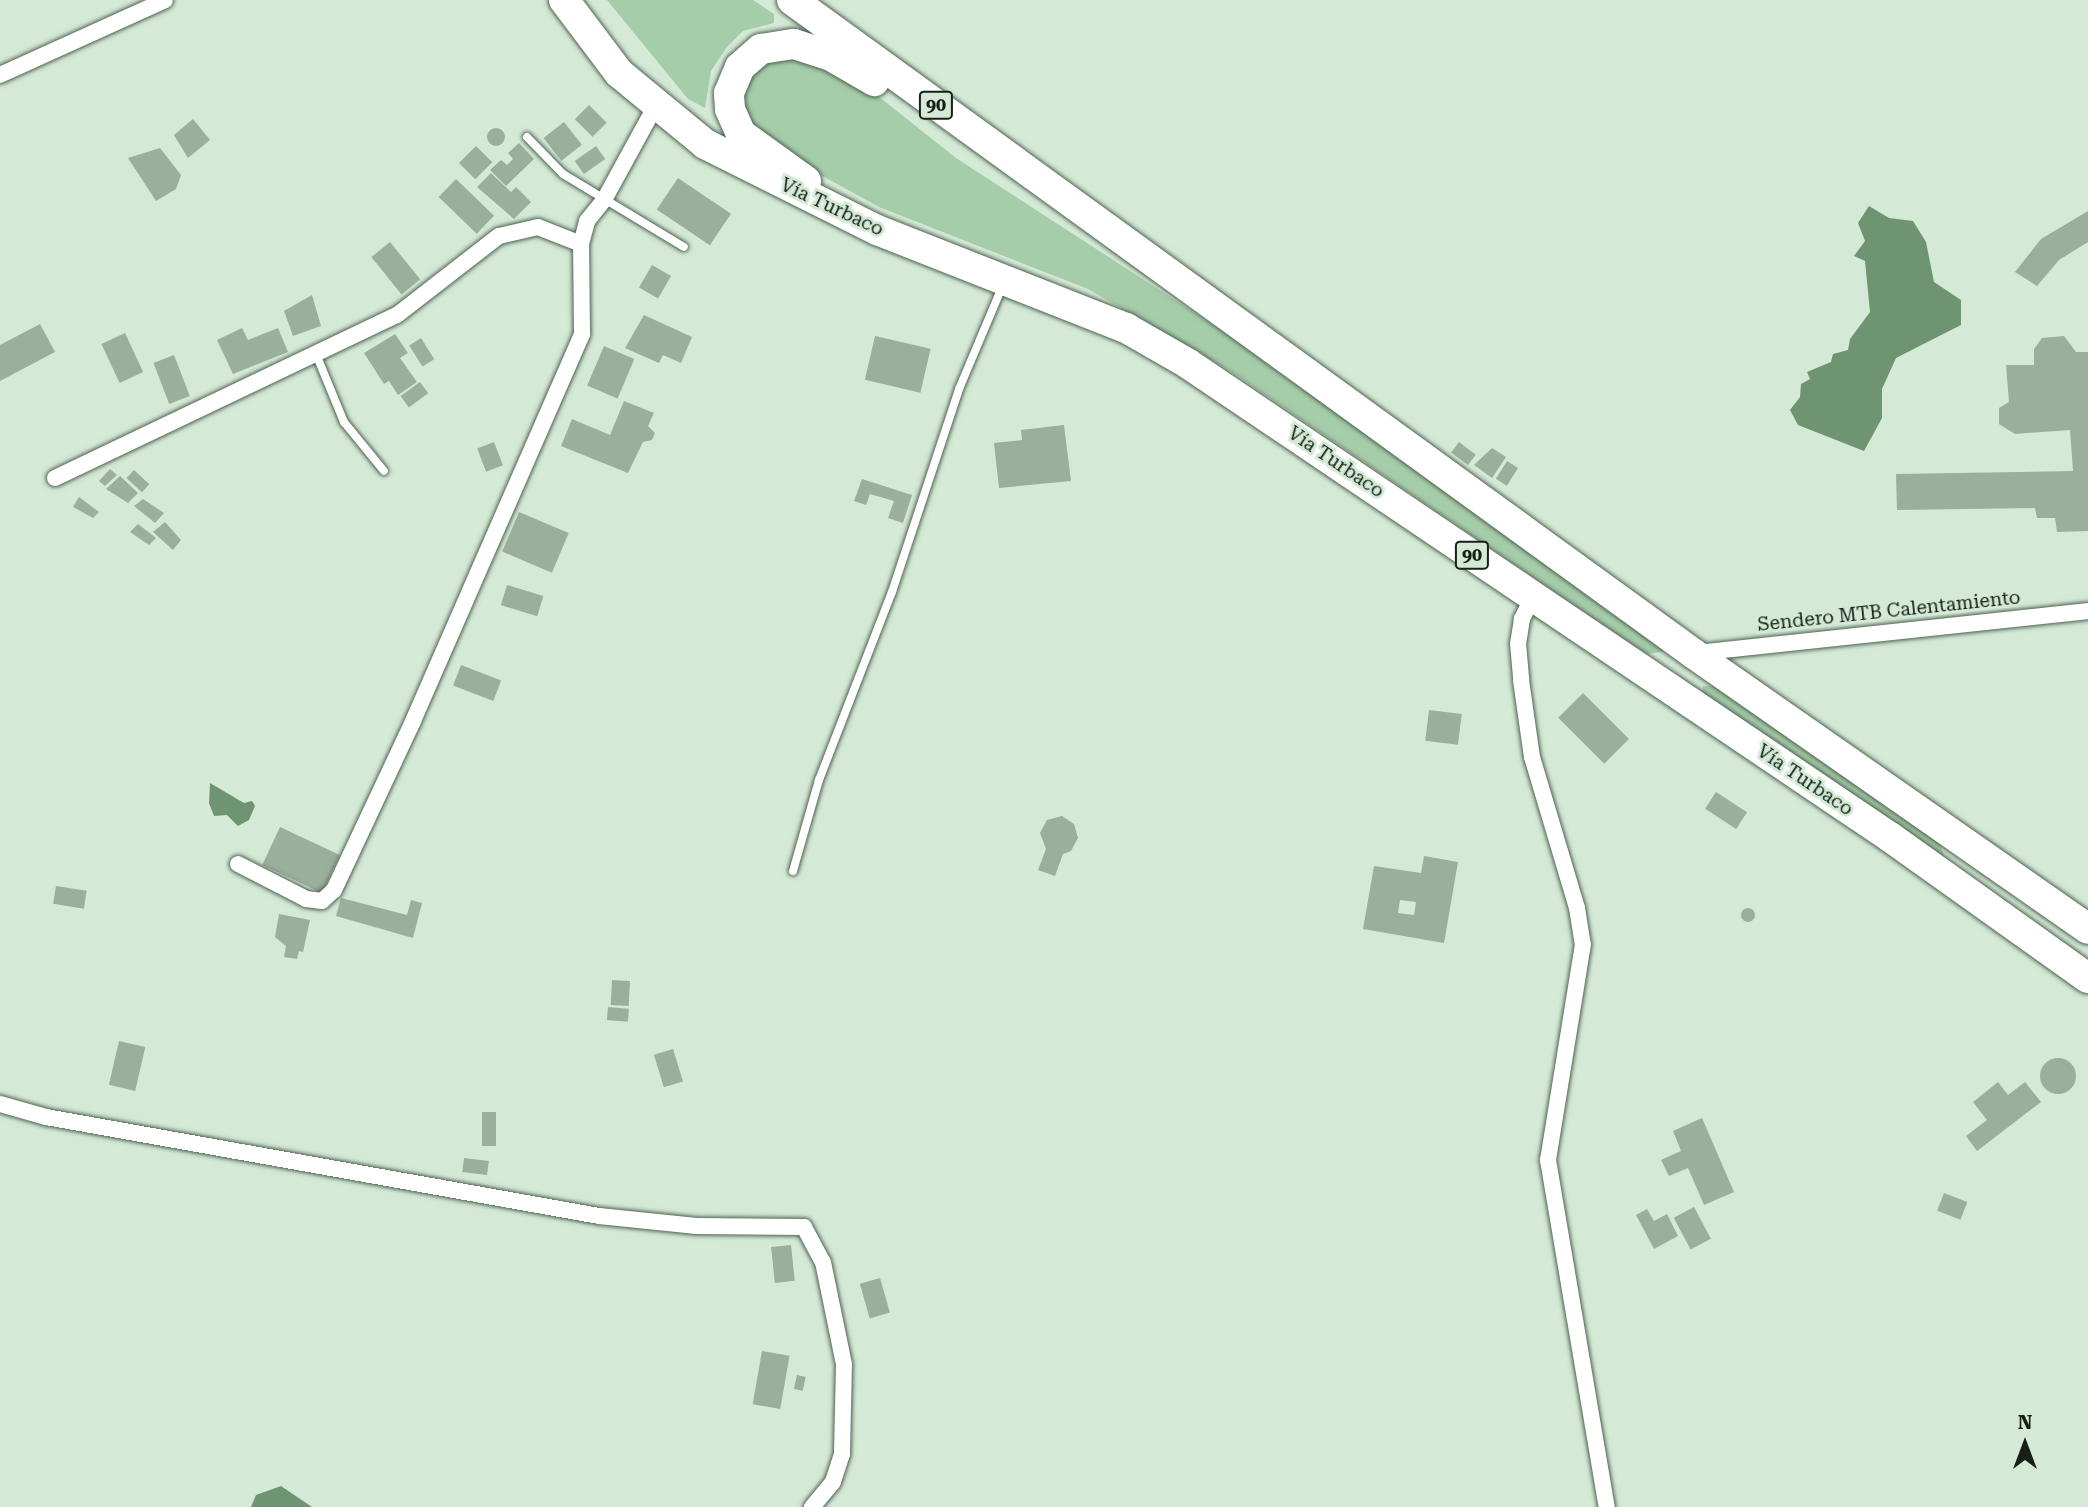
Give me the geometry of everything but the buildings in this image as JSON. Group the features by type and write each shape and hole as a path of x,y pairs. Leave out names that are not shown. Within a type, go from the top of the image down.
{"highway":[{"name":"Vía Turbaco","path":"564,0 602,53 656,105 705,144 818,202 1126,328 1187,363 1890,837 2088,978"},
{"name":"90","path":"792,0 1693,653 2088,929"},
{"path":"818,202 804,176 741,134 732,119 729,93 740,67 774,44 794,44 858,70 1039,196 1080,209"}],"street":[{"path":"0,75 165,0"},
{"path":"238,864 306,899 322,901 334,890 424,696 582,334 581,244 587,221 604,200 656,105"},
{"path":"55,478 397,315 499,236 538,227 581,244"},
{"path":"1533,597 1522,619 1521,680 1532,757 1577,908 1583,944 1548,1160 1606,1507"},
{"name":"Sendero MTB Calentamiento","path":"1693,653 2088,611"},
{"path":"0,1104 112,1129 599,1216 696,1226 804,1227 823,1262 844,1364 842,1454 833,1482 812,1507"}],"lane":[{"path":"527,137 563,174 684,247"},
{"path":"793,871 819,780 892,592 967,367 1007,278"},
{"path":"316,354 344,422 384,471"}],"shaded area":[{"path":"607,0 753,0 774,14 774,23 743,31 727,47 711,71 705,108 688,99"},
{"path":"788,55 859,81 956,158 1215,326 1669,651 1646,654 1229,370 1088,289 879,207 768,146 747,127 742,99 746,78 760,61"},
{"path":"1869,206 1889,218 1913,221 1926,242 1934,282 1961,300 1961,325 1896,358 1882,389 1882,418 1864,451 1798,425 1790,410 1800,397 1801,384 1810,379 1807,372 1831,362 1833,354 1848,350 1850,339 1870,312 1865,261 1854,256 1865,241 1858,223"},
{"path":"1703,686 1715,686 1938,838 1946,861 1702,697"},
{"path":"210,783 244,803 252,801 255,806 249,820 238,826 227,815 214,816 209,803"},
{"path":"281,1486 312,1507 251,1507 256,1495"}]}
